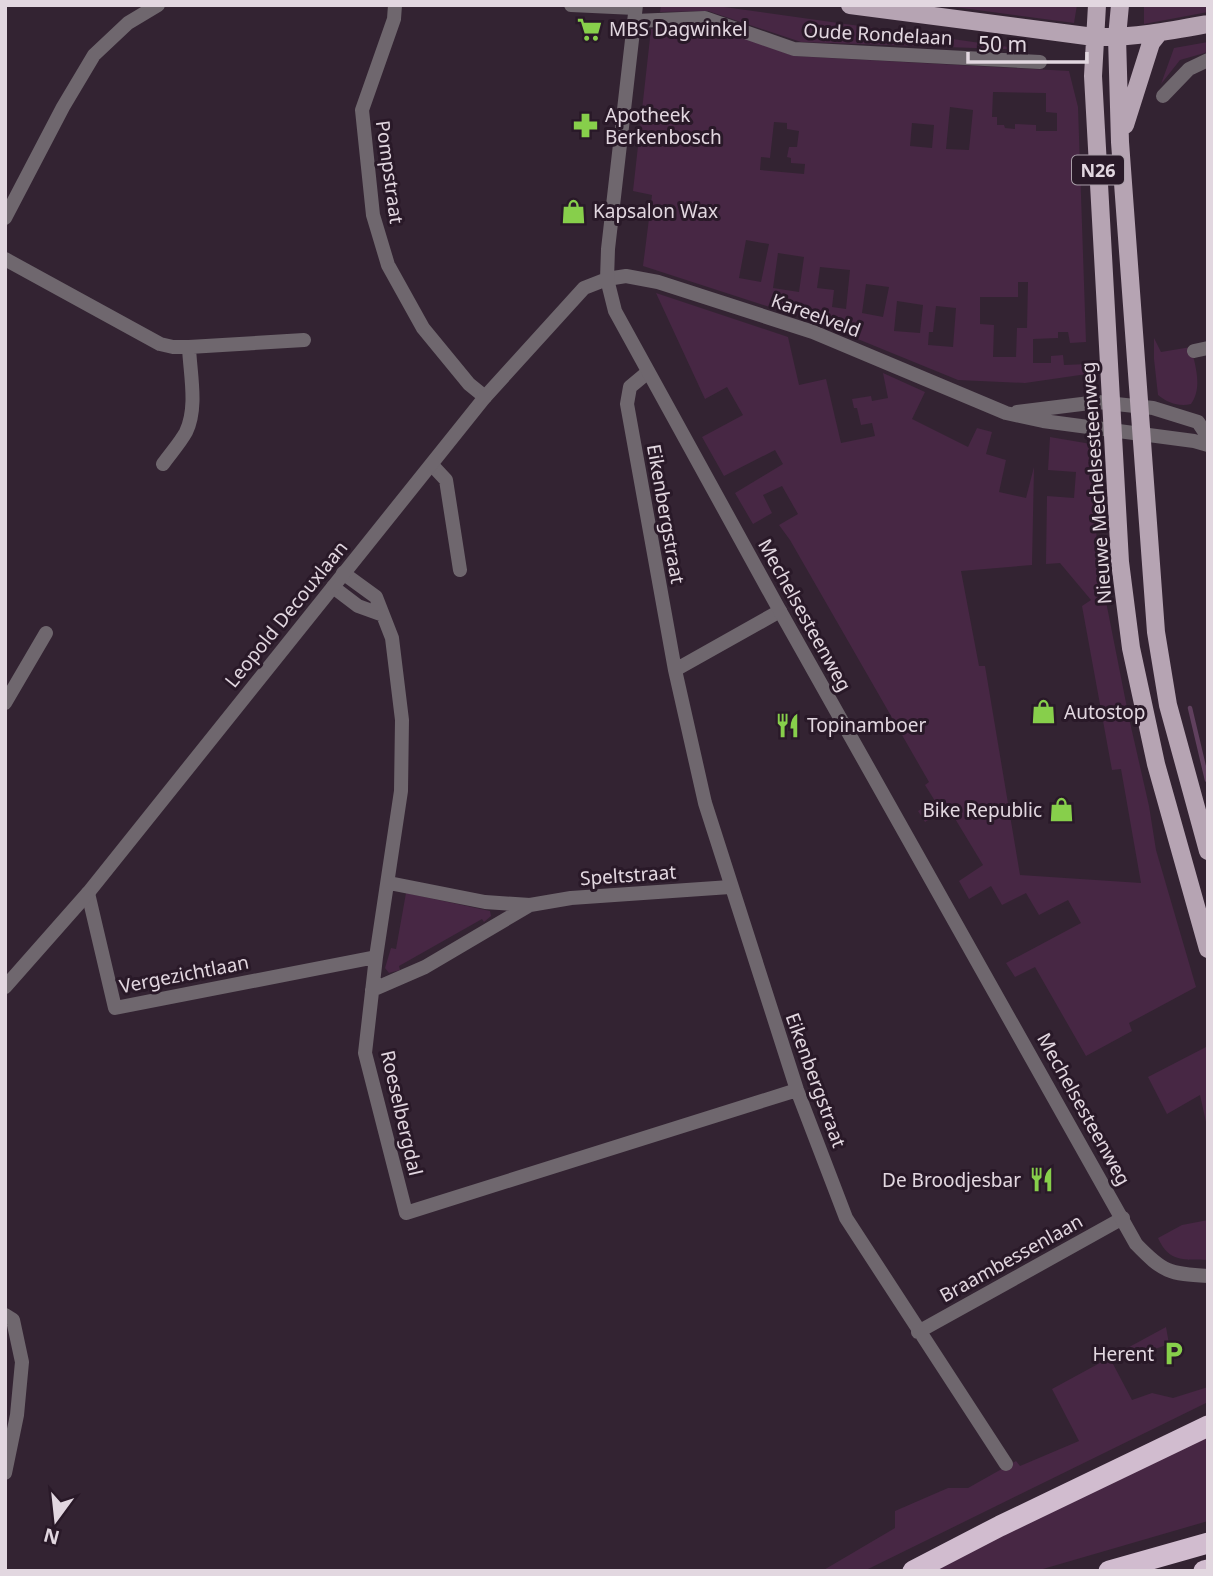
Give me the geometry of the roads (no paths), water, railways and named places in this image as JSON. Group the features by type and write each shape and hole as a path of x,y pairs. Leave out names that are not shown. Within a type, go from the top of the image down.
{"highway":[{"path":"913,1571 1000,1525 1208,1426"},
{"path":"1109,1571 1208,1543"}],"main road":[{"path":"850,5 1094,32 1159,33 1208,24"},
{"name":"Nieuwe Mechelsesteenweg","path":"1097,5 1093,76 1120,562 1131,648 1156,764 1208,949"},
{"name":"N26","path":"1120,5 1120,142 1156,632 1168,705 1208,851"},
{"path":"1120,142 1151,43 1159,33"}],"street":[{"path":"5,218 63,107 94,55 128,23 158,5"},
{"name":"Pompstraat","path":"395,5 394,19 362,110 373,215 388,265 423,328 469,384 485,397"},
{"name":"Oude Rondelaan","path":"571,5 705,18 794,49 1040,62"},
{"name":"Mechelsesteenweg","path":"635,11 608,249 607,279 615,311 780,611 1136,1244 1157,1265 1180,1275 1208,1276"},
{"path":"1163,96 1189,69 1208,60"},
{"path":"5,259 160,344 189,347 304,340"},
{"name":"Kareelveld","path":"607,279 626,276 658,282 813,332 1006,413 1043,421 1141,433 1208,445"},
{"name":"Leopold Decouxlaan","path":"5,987 88,893 485,397 584,288 607,279"},
{"path":"163,464 186,431 191,415 189,347"},
{"name":"Eikenbergstraat","path":"648,372 630,387 627,404 675,670 705,803 730,887 797,1090 846,1218 1006,1464"},
{"name":"Kareelveld","path":"1006,413 1111,402 1139,406 1198,422 1208,437"},
{"path":"432,465 446,480 460,570"},
{"name":"Roeselbergdal","path":"343,573 376,597 392,638 401,720 401,791 376,957 365,1053 406,1213 797,1090"},
{"path":"332,587 358,606 383,615"},
{"path":"675,670 780,611"},
{"path":"5,703 46,633"},
{"name":"Speltstraat","path":"389,883 485,902 530,905 571,898 730,887"},
{"name":"Vergezichtlaan","path":"88,893 115,1008 376,957"},
{"name":"Speltstraat","path":"372,990 425,967 530,905"},
{"name":"Braambessenlaan","path":"918,1332 1122,1218"},
{"path":"5,1315 13,1320 22,1362 17,1415 5,1473"}],"waterway":[{"path":"1190,708 1207,780"}],"place":[{"name":"MBS Dagwinkel","path":"589,29"},
{"name":"Apotheek Berkenbosch","path":"585,126"},
{"name":"Kapsalon Wax","path":"573,211"},
{"name":"Autostop","path":"1044,712"},
{"name":"Topinamboer","path":"787,725"},
{"name":"Bike Republic","path":"1062,810"},
{"name":"De Broodjesbar","path":"1041,1180"},
{"name":"Herent","path":"1174,1354"}]}
